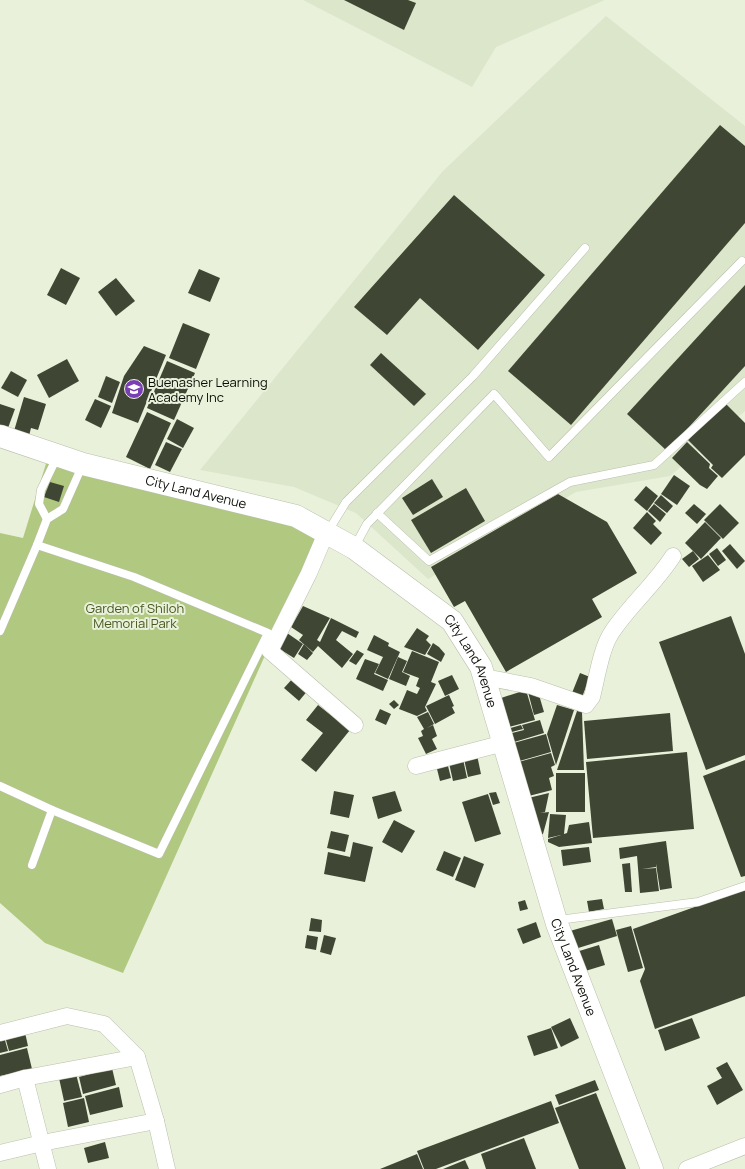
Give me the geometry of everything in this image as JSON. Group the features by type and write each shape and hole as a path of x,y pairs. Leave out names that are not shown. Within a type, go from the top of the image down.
{"street":[{"name":"City Land Avenue","path":"0,436 83,464 296,516 326,534 354,548 452,620 481,667 557,924 652,1169"},
{"path":"326,534 309,573 270,650 284,664 355,725"},
{"path":"484,677 531,686 586,705 592,697 611,633 640,597 663,573 673,556"},
{"path":"416,766 504,743"},
{"path":"0,1033 67,1016 87,1019 104,1024 137,1057 156,1121 167,1169"},
{"path":"0,1085 25,1078 137,1057"},
{"path":"25,1078 48,1169"},
{"path":"0,1153 42,1143 156,1121"},
{"path":"687,1169 745,1146"}],"lane":[{"path":"326,534 346,502 474,376 585,248"},
{"path":"354,548 367,524 377,513 494,394 549,457 742,261"},
{"path":"377,513 429,561 570,482 654,466 745,382"},
{"path":"47,519 39,504 41,490 57,456"},
{"path":"0,631 47,519 62,509 83,464"},
{"path":"0,786 52,810 159,854 268,633 134,577 37,545"},
{"path":"32,865 52,810"},
{"path":"557,924 566,919 698,902 745,886"}],"shaded area":[{"path":"303,0 605,0 496,47 472,87"},
{"path":"606,16 745,126 745,411 670,476 576,492 428,579 356,513 294,487 200,470 443,171"}],"green space":[{"name":"Garden of Shiloh Memorial Park","path":"49,454 326,533 288,604 123,973 45,943 0,903 0,533 23,538"}],"building":[{"path":"344,0 408,0 416,3 404,30"},
{"path":"720,125 745,146 745,223 571,425 508,371"},
{"path":"454,195 545,275 478,350 420,298 387,335 354,307"},
{"path":"61,268 80,278 66,305 47,295"},
{"path":"199,269 220,278 210,302 188,293"},
{"path":"116,278 135,301 116,316 98,292"},
{"path":"745,285 745,366 667,451 627,414"},
{"path":"183,323 210,334 196,369 169,358"},
{"path":"144,346 166,355 138,423 112,413 124,376"},
{"path":"381,353 426,394 414,406 370,365"},
{"path":"67,359 79,381 49,398 37,375"},
{"path":"167,361 195,373 174,420 147,408"},
{"path":"11,371 27,380 18,397 1,388"},
{"path":"106,376 120,382 112,403 98,397"},
{"path":"24,397 46,404 38,430 31,428 29,436 14,431"},
{"path":"95,399 111,406 101,428 85,420"},
{"path":"725,403 745,423 745,455 722,478 711,468 713,465 688,440"},
{"path":"0,404 15,409 8,428 0,425"},
{"path":"147,412 171,423 150,469 126,457"},
{"path":"177,419 194,428 183,448 167,439"},
{"path":"166,442 182,449 170,472 155,465"},
{"path":"687,442 710,464 709,468 718,476 707,489 700,485 672,458"},
{"path":"674,475 690,486 677,505 661,494"},
{"path":"432,479 443,497 413,515 402,498"},
{"path":"50,482 64,486 59,502 44,497"},
{"path":"646,486 658,496 647,511 634,500"},
{"path":"466,488 485,521 431,553 411,520"},
{"path":"558,494 607,522 637,573 592,599 602,617 506,672 465,601 454,607 431,567"},
{"path":"661,495 673,506 667,513 654,503"},
{"path":"654,504 666,514 660,522 648,511"},
{"path":"694,504 706,514 697,524 685,513"},
{"path":"720,504 739,523 723,539 704,520"},
{"path":"647,512 656,521 653,524 662,533 651,545 633,528"},
{"path":"705,522 721,538 701,559 685,543"},
{"path":"730,544 745,561 737,569 722,551"},
{"path":"717,548 726,560 718,566 709,554"},
{"path":"693,551 699,559 689,567 682,559"},
{"path":"708,555 720,570 703,582 692,566"},
{"path":"303,606 330,618 317,640 320,642 331,618 359,632 356,638 342,631 336,640 353,654 342,668 318,646 313,652 299,640 303,635 291,627"},
{"path":"731,616 745,654 745,755 706,770 659,642"},
{"path":"417,628 429,636 426,640 431,645 425,655 404,647"},
{"path":"287,633 303,644 294,658 278,648"},
{"path":"374,635 389,643 388,646 400,652 388,679 375,673 383,657 367,650"},
{"path":"433,643 445,654 441,662 427,654"},
{"path":"304,644 313,653 307,660 298,654"},
{"path":"357,650 364,654 356,665 349,661"},
{"path":"412,651 439,662 431,682 436,684 425,707 427,711 417,716 399,709 407,690 417,694 420,688 416,686 419,678 403,672"},
{"path":"398,657 407,661 402,672 410,676 406,686 389,679"},
{"path":"365,659 379,664 374,674 388,680 383,691 356,679"},
{"path":"580,673 590,677 582,697 572,693"},
{"path":"452,675 459,689 445,696 438,681"},
{"path":"294,677 309,689 299,701 284,688"},
{"path":"526,690 535,720 509,727 501,698"},
{"path":"528,692 539,695 544,712 534,715"},
{"path":"449,695 454,706 452,707 455,713 435,724 426,706"},
{"path":"394,700 399,705 394,709 389,704"},
{"path":"318,705 350,730 316,772 301,760 323,733 306,720"},
{"path":"557,705 574,710 556,765 547,734"},
{"path":"380,709 391,714 386,725 375,720"},
{"path":"577,711 582,712 584,770 557,770"},
{"path":"428,712 434,724 427,728 433,725 437,736 432,739 437,749 426,754 418,738 423,736 421,731 424,729 417,717"},
{"path":"670,713 673,751 587,759 584,721"},
{"path":"540,720 544,733 511,743 508,734 524,730 522,725"},
{"path":"521,725 523,729 508,733 507,729"},
{"path":"546,734 551,752 516,762 510,744"},
{"path":"687,752 694,829 593,838 586,762"},
{"path":"551,753 555,765 551,767 554,776 549,778 552,790 525,797 515,763"},
{"path":"477,755 481,774 468,777 464,759"},
{"path":"463,759 467,778 453,781 449,763"},
{"path":"745,760 745,876 741,877 703,776"},
{"path":"447,762 451,778 440,781 436,765"},
{"path":"556,773 585,773 585,812 556,812"},
{"path":"334,791 354,795 349,818 330,814"},
{"path":"395,791 402,811 378,819 372,797"},
{"path":"496,792 500,803 493,805 489,793"},
{"path":"549,793 545,812 540,813 549,812 543,834 533,837 524,799"},
{"path":"488,794 501,834 475,842 462,802"},
{"path":"550,814 566,815 564,834 567,833 569,825 589,822 592,843 559,847 548,842 548,839 561,835 548,838"},
{"path":"394,820 415,831 402,853 382,842"},
{"path":"331,831 349,835 345,852 327,848"},
{"path":"666,841 672,888 660,890 656,864 656,867 642,869 656,868 659,891 640,893 637,856 620,859 619,848"},
{"path":"353,842 373,847 365,882 324,874 328,852 350,857"},
{"path":"589,847 591,862 563,866 561,850"},
{"path":"444,851 461,858 453,877 436,870"},
{"path":"464,856 484,864 475,888 455,880"},
{"path":"630,863 632,892 625,892 622,864"},
{"path":"745,889 745,996 655,1029 640,981 645,969 633,929"},
{"path":"602,899 604,909 589,912 587,901"},
{"path":"525,900 528,909 520,911 518,902"},
{"path":"311,918 322,920 321,932 309,931"},
{"path":"612,919 617,936 575,949 570,931"},
{"path":"536,922 541,937 523,944 517,929"},
{"path":"631,926 643,968 628,972 616,930"},
{"path":"307,935 318,937 316,950 305,948"},
{"path":"324,935 336,938 331,955 320,952"},
{"path":"599,945 605,965 582,972 576,952"},
{"path":"570,1018 579,1038 561,1047 551,1027"},
{"path":"692,1018 700,1038 665,1051 658,1030"},
{"path":"24,1028 28,1046 9,1051 4,1033"},
{"path":"551,1028 558,1048 534,1056 527,1036"},
{"path":"3,1033 8,1051 0,1053 0,1034"},
{"path":"27,1048 32,1069 0,1076 0,1055"},
{"path":"727,1062 743,1090 717,1105 707,1086 722,1078 716,1068"},
{"path":"112,1068 116,1085 83,1094 79,1077"},
{"path":"76,1074 82,1097 64,1101 59,1078"},
{"path":"595,1080 599,1090 559,1105 555,1095"},
{"path":"119,1087 123,1107 90,1115 85,1096"},
{"path":"596,1093 626,1169 579,1169 555,1108"},
{"path":"84,1098 89,1122 68,1127 63,1103"},
{"path":"551,1101 559,1123 436,1169 424,1169 417,1151"},
{"path":"524,1138 536,1169 486,1169 481,1154"},
{"path":"105,1142 109,1158 88,1163 84,1148"},
{"path":"417,1154 423,1169 380,1169"},
{"path":"465,1160 469,1169 443,1169"}],"place":[{"name":"Buenasher Learning Academy Inc","path":"134,389"}]}
